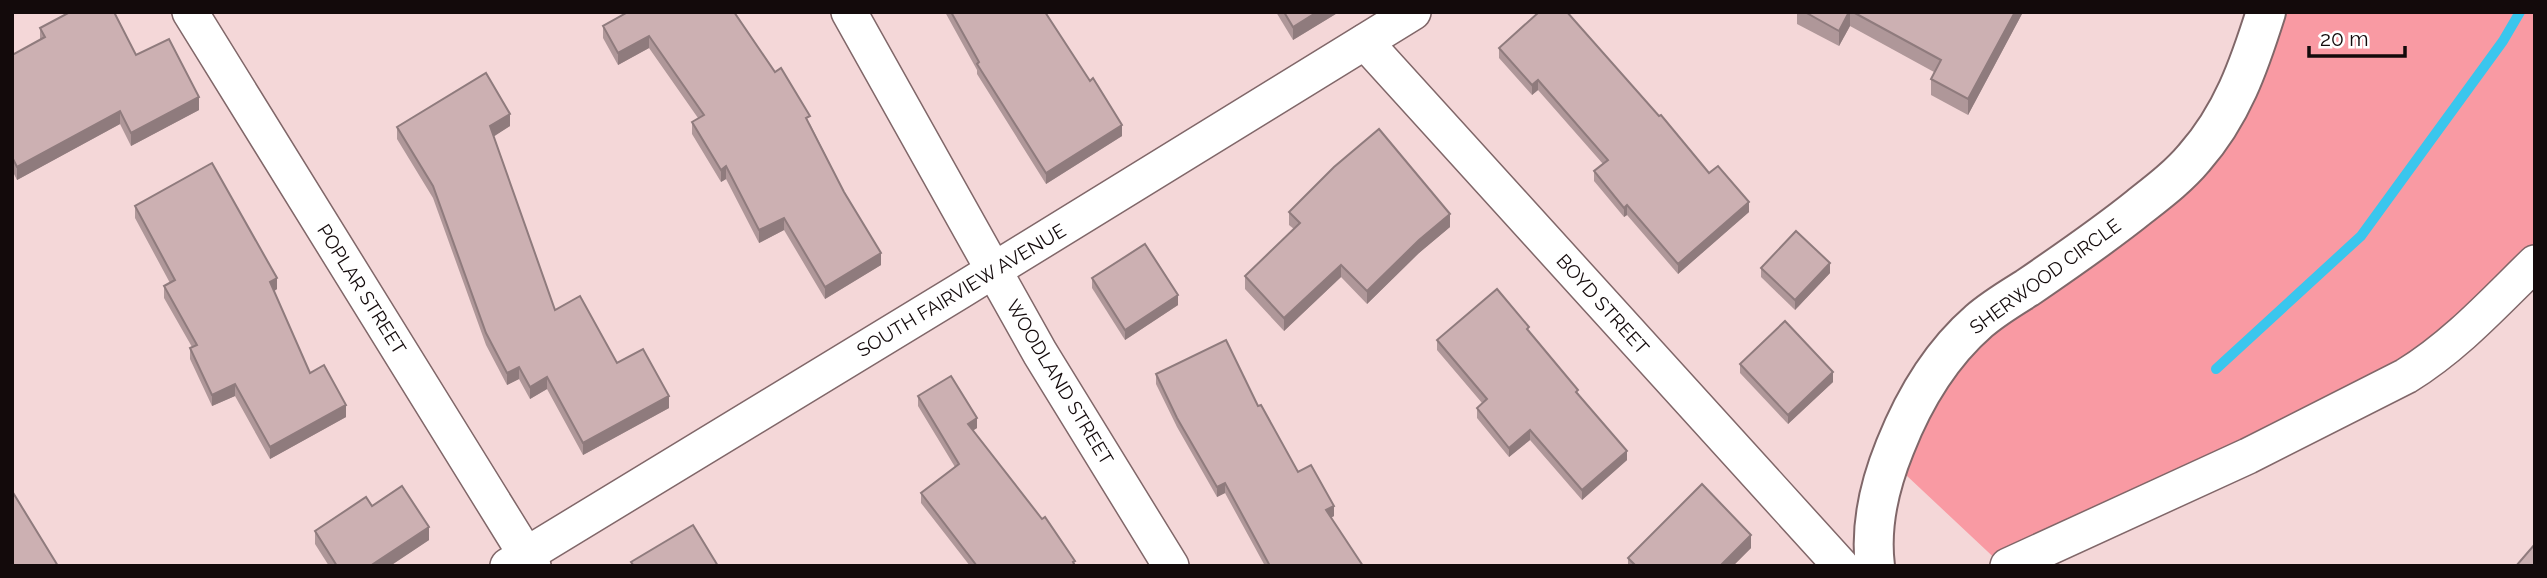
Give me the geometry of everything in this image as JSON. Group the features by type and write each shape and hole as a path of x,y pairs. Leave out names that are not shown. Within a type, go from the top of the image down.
{"street":[{"name":"POPLAR STREET","path":"190,12 522,562"},
{"name":"WOODLAND STREET","path":"849,12 1041,353 1171,566"},
{"name":"SOUTH FAIRVIEW AVENUE","path":"522,562 1413,12"},
{"name":"SHERWOOD CIRCLE","path":"1875,566 1872,542 1890,460 1905,421 1925,383 1950,349 1980,320 2098,239 2164,188 2193,160 2219,127 2239,92 2266,12"},
{"name":"BOYD STREET","path":"1365,42 1841,566"},
{"path":"2008,566 2248,456 2406,376 2453,343 2535,262"}],"shaded area":[{"path":"2266,12 2535,12 2535,263 2453,343 2003,566 1890,460 1925,383 2164,188"}],"building":[{"path":"70,12 114,12 136,55 169,39 199,97 131,133 120,111 17,167 12,157 12,55 45,37 40,28"},
{"path":"628,12 734,12 775,72 781,68 810,116 806,118 844,192 881,253 825,287 784,218 759,230 726,166 721,170 692,122 704,115 649,36 618,53 603,26"},
{"path":"951,12 1045,12 1090,81 1093,78 1122,125 1046,173 977,64 979,62"},
{"path":"1284,12 1317,12 1293,27"},
{"path":"1539,12 1567,12 1659,116 1661,115 1709,173 1718,166 1749,202 1678,264 1627,205 1624,208 1594,171 1608,160 1538,80 1532,85 1499,48"},
{"path":"1805,12 1849,12 1839,31"},
{"path":"1853,12 2015,12 1968,99 1931,79 1941,60"},
{"path":"486,73 510,114 490,126 555,310 580,296 617,363 643,349 669,396 583,443 547,377 530,387 519,367 507,373 486,333 433,186 397,127"},
{"path":"1379,129 1450,214 1367,291 1341,265 1284,318 1245,276 1300,223 1289,212 1334,167"},
{"path":"212,163 277,278 270,282 310,373 324,365 346,405 270,447 235,384 212,395 190,348 197,345 164,286 175,280 135,206"},
{"path":"1796,231 1830,263 1795,300 1761,268"},
{"path":"1145,244 1178,295 1125,330 1092,278"},
{"path":"1497,289 1578,390 1576,392 1627,451 1582,490 1530,430 1509,448 1477,408 1487,399 1437,340"},
{"path":"1785,321 1833,372 1788,415 1740,364"},
{"path":"1226,340 1258,406 1261,405 1298,472 1311,465 1334,506 1326,510 1363,566 1270,566 1225,483 1217,487 1177,418 1156,374"},
{"path":"951,376 977,418 968,424 1042,519 1045,517 1075,561 1075,566 977,566 921,493 959,464 918,396"},
{"path":"1702,484 1751,535 1720,566 1636,566 1628,558"},
{"path":"402,486 429,527 370,566 337,566 315,531 366,497 372,506"},
{"path":"12,491 58,566 12,566"},
{"path":"693,525 718,566 634,566 631,562"},
{"path":"2535,544 2535,566 2516,566"}],"waterway":[{"path":"2216,369 2361,236 2503,41 2520,12"}]}
